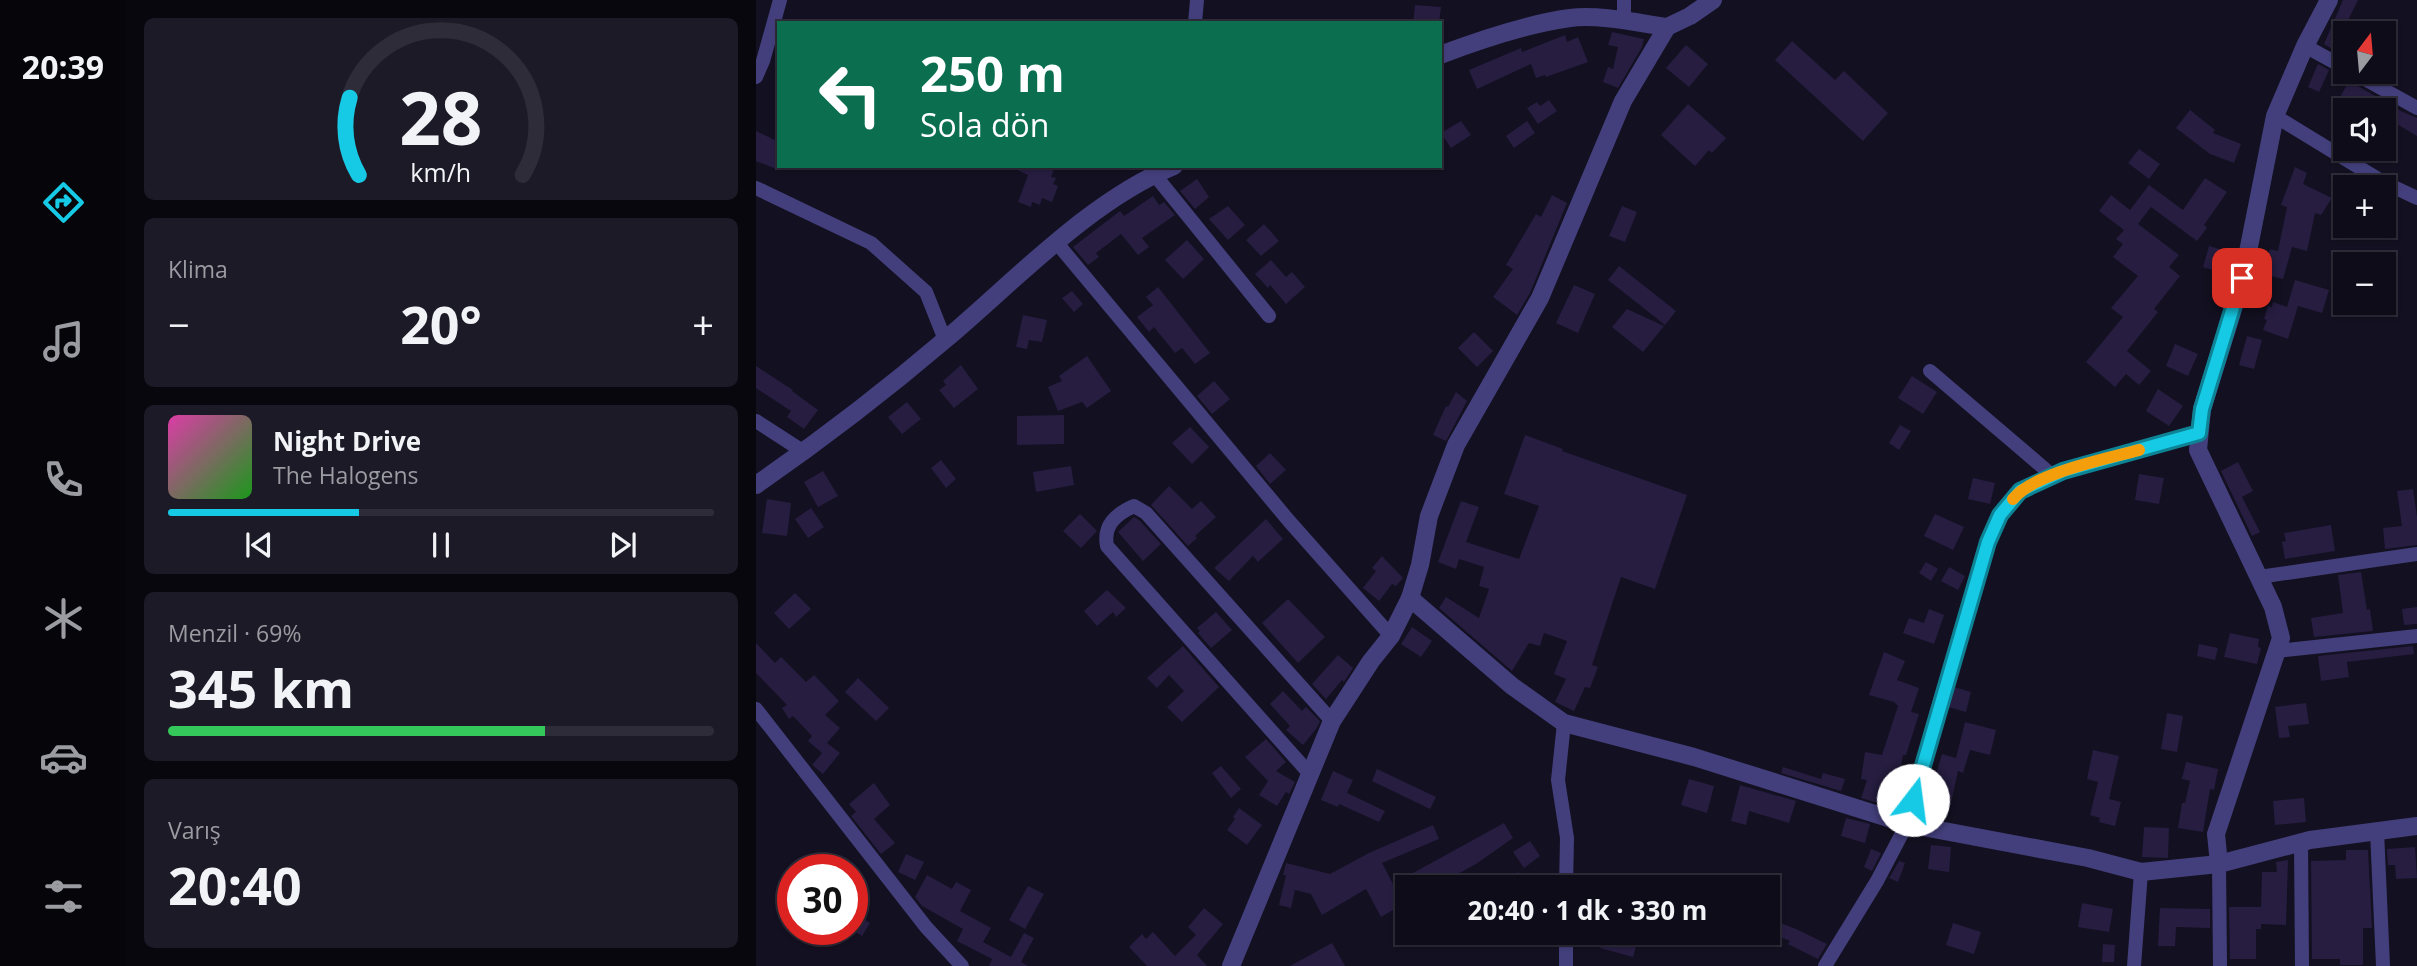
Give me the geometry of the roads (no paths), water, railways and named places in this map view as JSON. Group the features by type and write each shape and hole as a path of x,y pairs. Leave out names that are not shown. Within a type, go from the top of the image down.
{"street":[{"path":"756,77 780,0"},
{"path":"1195,21 1197,0"},
{"path":"1624,0 1624,21"},
{"path":"1442,54 1493,36 1572,17 1667,27 1690,16 1713,0"},
{"path":"2220,966 2216,834 2281,638 2273,607 2198,450 2199,433 2202,409 2242,278 2275,116 2305,46 2329,0"},
{"path":"1231,966 1332,721 1371,661 1391,636 1410,598 1420,565 1429,516 1456,445 1540,298 1623,101 1667,27"},
{"path":"2305,46 2333,61"},
{"path":"2374,84 2417,108"},
{"path":"2275,116 2383,182 2417,198"},
{"path":"756,485 804,452 945,340 1056,242 1102,208 1154,174 1169,168"},
{"path":"1154,174 1269,316"},
{"path":"756,188 871,243 926,292 945,340"},
{"path":"1056,242 1289,521 1391,636"},
{"path":"1930,371 2053,476"},
{"path":"756,421 804,452"},
{"path":"1825,966 1877,881 1906,824 1943,692 2000,515 2020,491 2053,476 2199,433"},
{"path":"1309,773 1107,546 1105,536 1115,516 1134,506 1146,513 1332,721"},
{"path":"2259,577 2417,554"},
{"path":"1410,598 1511,686 1564,723 1694,757 1906,824 2088,858 2141,872 2219,864 2301,842 2417,825"},
{"path":"2277,651 2417,636"},
{"path":"756,709 926,927 962,966"},
{"path":"1564,723 1558,780 1567,838 1566,875"},
{"path":"2377,831 2383,966"},
{"path":"2301,842 2302,966"},
{"path":"2134,966 2141,872"},
{"path":"1566,945 1566,966"}]}
